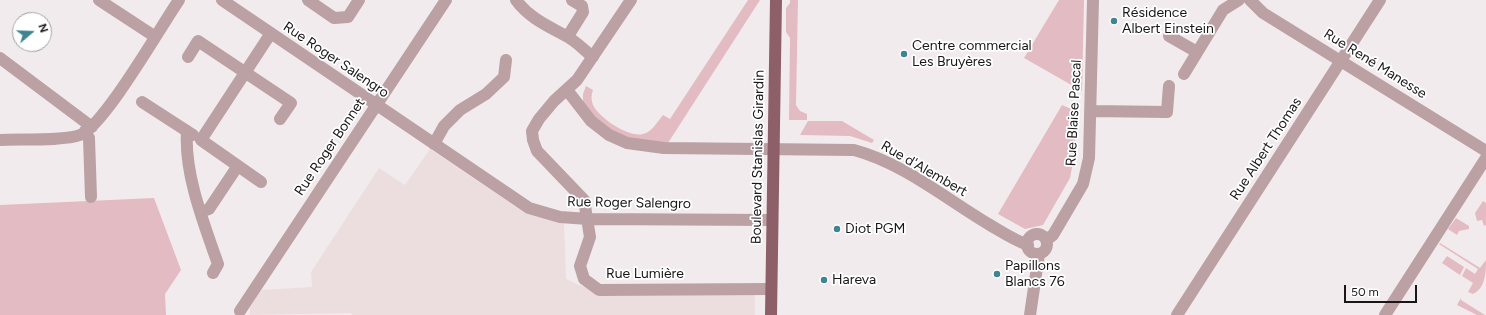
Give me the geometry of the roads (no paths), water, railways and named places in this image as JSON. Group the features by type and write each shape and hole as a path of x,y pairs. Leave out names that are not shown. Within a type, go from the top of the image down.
{"main road":[{"name":"Boulevard Stanislas Girardin","path":"770,315 776,0"}],"street":[{"path":"99,0 154,36"},
{"path":"0,140 86,131 107,110 154,36 179,0"},
{"name":"Rue Roger Salengro","path":"222,0 529,208 560,217 588,219 772,220"},
{"path":"308,0 334,18 348,17 359,0"},
{"name":"Rue Roger Bonnet","path":"240,311 446,0"},
{"path":"516,0 532,16 550,29 568,36 593,58"},
{"path":"568,36 583,12 582,6 572,0"},
{"name":"Rue Lumière","path":"631,0 577,80 554,101 539,119 532,131 533,140 537,151 584,200 590,237 580,266 584,279 599,290 771,289"},
{"name":"Rue Blaise Pascal","path":"1046,240 1053,235 1083,184 1089,158 1093,0"},
{"path":"1184,74 1223,10 1239,0"},
{"name":"Rue René Manesse","path":"1250,0 1263,13 1486,151"},
{"name":"Rue Albert Thomas","path":"1177,315 1380,0"},
{"path":"201,140 244,72 271,33"},
{"path":"1169,36 1197,52"},
{"path":"188,57 198,41 291,103 280,119"},
{"path":"0,58 86,131 89,138 91,198"},
{"path":"434,144 444,126 460,110 486,94 504,77 506,60"},
{"path":"1091,111 1167,112 1169,86"},
{"name":"Rue d'Alembert","path":"567,90 591,121 609,135 627,143 664,148 854,150 872,155 895,167 985,222 1028,245"},
{"path":"142,102 201,140 237,167 261,182"},
{"path":"187,131 186,145 189,163 201,212 218,264 213,273"},
{"path":"1385,315 1486,158"},
{"path":"201,212 209,209 237,167"},
{"path":"1030,315 1039,254 1046,248 1046,240 1041,235 1035,235 1029,238 1028,245 1033,253 1039,254"}],"place":[{"name":"Résidence Albert Einstein","path":"1114,21"},
{"name":"Centre commercial Les Bruyères","path":"904,54"},
{"name":"Diot PGM","path":"837,229"},
{"name":"Papillons Blancs 76","path":"997,274"},
{"name":"Hareva","path":"824,280"}]}
